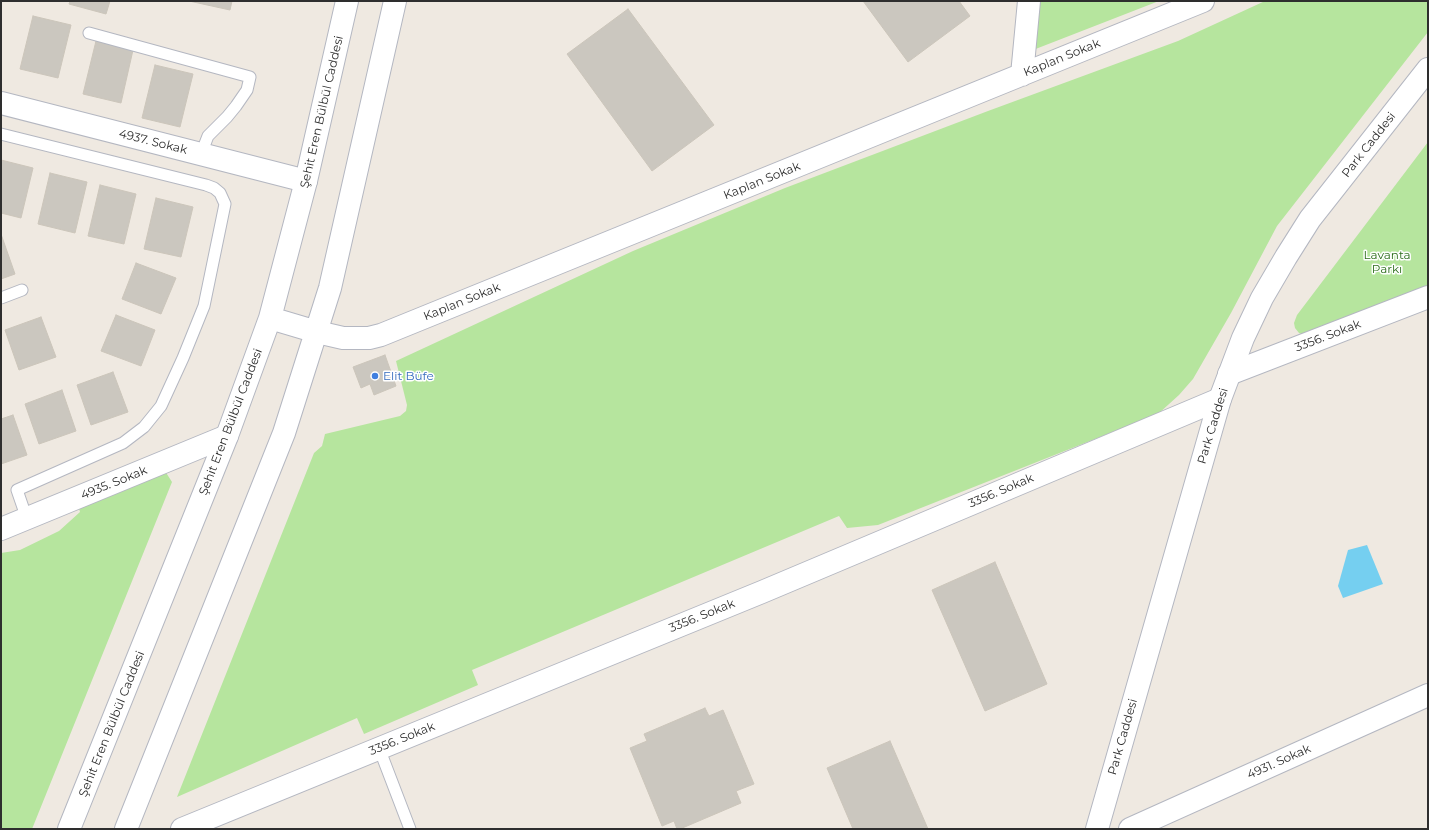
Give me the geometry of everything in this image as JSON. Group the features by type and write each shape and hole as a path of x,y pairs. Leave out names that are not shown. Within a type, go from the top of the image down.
{"street":[{"name":"Şehit Eren Bülbül Caddesi","path":"69,829 227,436 270,318 306,181 347,1"},
{"path":"126,829 284,433 317,332 330,288 395,1"},
{"path":"1022,75 1029,1"},
{"name":"Kaplan Sokak","path":"270,318 343,338 369,338 381,335 1203,1"},
{"name":"Park Caddesi","path":"1097,829 1220,399 1243,338 1262,298 1310,219 1428,69"},
{"name":"4937. Sokak","path":"1,104 306,181"},
{"name":"3356. Sokak","path":"1229,374 1428,297"},
{"name":"3356. Sokak","path":"182,829 768,589 1220,399"},
{"name":"4935. Sokak","path":"1,529 227,436"},
{"name":"4931. Sokak","path":"1130,829 1428,696"}],"lane":[{"path":"88,33 250,77 247,90 227,117 208,136 201,154"},
{"path":"1,134 206,185 214,188 220,194 225,204 204,306 184,358 161,406 144,427 123,443 17,490 27,519"},
{"path":"1,298 22,290"},
{"path":"379,748 410,829"}],"green space":[{"path":"1038,1 1159,1 1033,50"},
{"path":"1265,1 1428,1 1428,32 1277,226 1231,313 1193,379 1179,395 1158,414 878,525 847,528 839,516 472,670 478,685 364,734 357,718 177,797 314,453 322,446 325,434 400,416 406,411 407,405 396,361 633,251 785,188 1178,41"},
{"name":"Lavanta Parkı","path":"1428,142 1428,289 1306,336 1299,333 1295,328 1294,323 1297,315"},
{"path":"165,471 172,482 32,829 1,829 1,553 20,550 59,531 80,512 78,505"}],"water":[{"path":"1367,545 1383,584 1343,598 1338,586 1348,550"}],"building":[{"path":"70,1 110,1 106,14 69,4"},
{"path":"189,1 232,1 230,10"},
{"path":"863,1 959,1 970,16 908,62"},
{"path":"628,9 714,125 652,171 567,54"},
{"path":"33,16 71,25 58,78 20,69"},
{"path":"96,41 133,50 121,103 83,94"},
{"path":"155,65 193,74 180,127 142,118"},
{"path":"1,160 33,168 21,218 1,213"},
{"path":"50,173 87,182 75,233 38,224"},
{"path":"100,185 136,194 124,244 88,236"},
{"path":"156,198 193,207 181,257 144,249"},
{"path":"1,234 15,274 1,279"},
{"path":"136,263 176,278 161,314 122,299"},
{"path":"116,315 155,330 141,366 101,351"},
{"path":"41,317 56,357 19,370 5,330"},
{"name":"Elit Büfe","path":"385,355 396,386 374,395 370,384 361,388 353,367"},
{"path":"113,372 128,412 91,425 77,385"},
{"path":"62,390 76,431 39,444 25,404"},
{"path":"13,415 27,455 1,464 1,419"},
{"path":"995,562 1047,684 985,711 932,590"},
{"path":"705,708 709,716 723,710 754,784 736,791 741,803 680,829 677,829 674,821 662,826 630,748 647,741 644,734"},
{"path":"890,741 928,829 853,829 827,768"}],"place":[{"name":"Elit Büfe","path":"375,376"}]}
